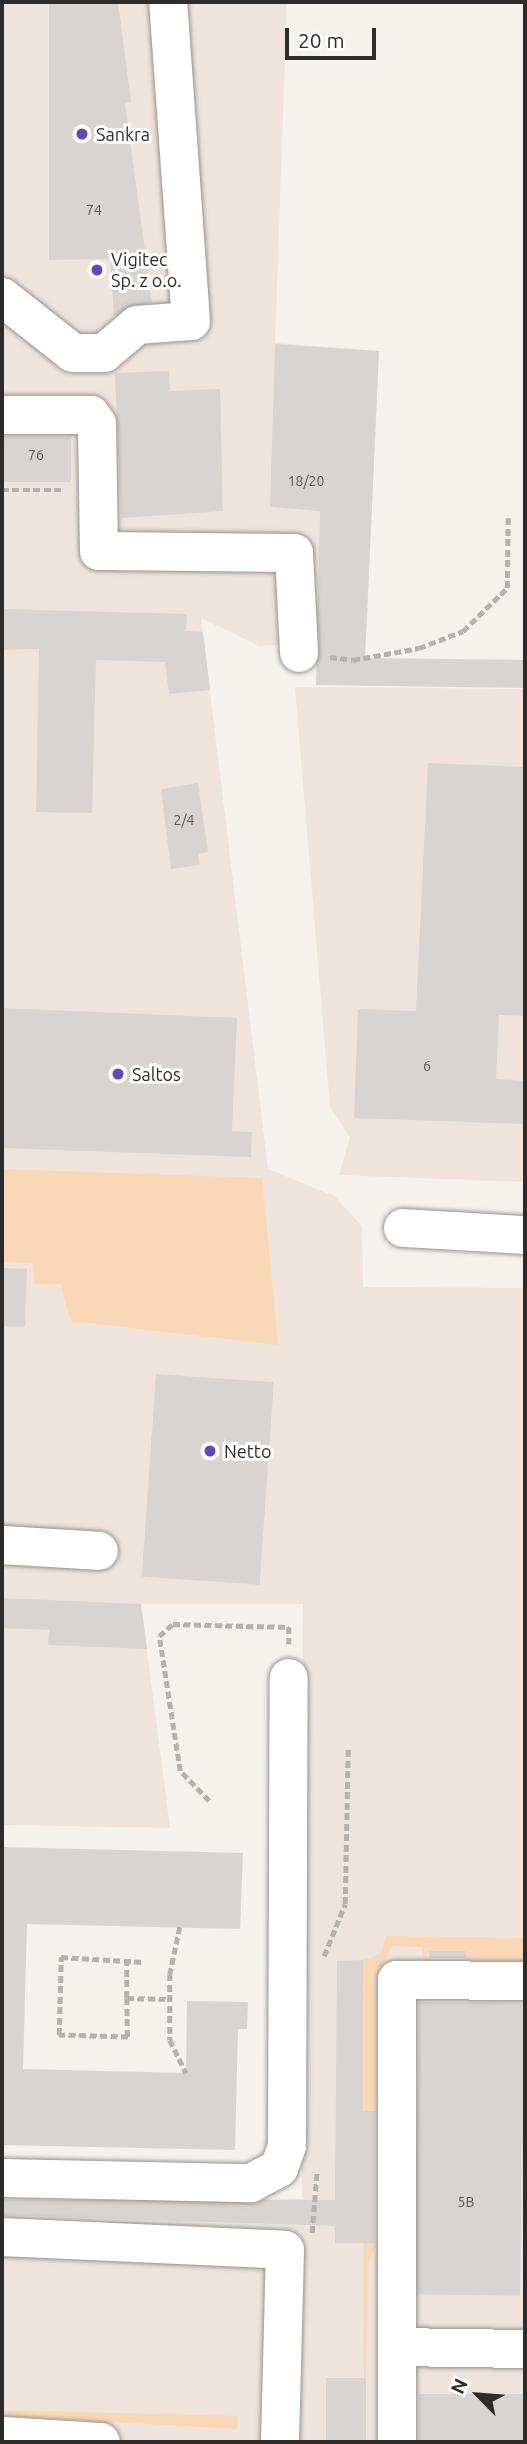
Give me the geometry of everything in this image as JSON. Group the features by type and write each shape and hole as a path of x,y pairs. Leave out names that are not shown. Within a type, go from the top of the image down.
{"street":[{"path":"2,297 74,353 104,354 137,325 191,320 169,2"},
{"path":"2,415 91,415 97,424 99,551 295,553 299,653"},
{"path":"403,1228 525,1234"},
{"path":"2,1545 99,1551"},
{"path":"2,2178 251,2183 279,2168 287,2146 289,1678"},
{"path":"397,2442 397,1980 525,1981"},
{"path":"2,2237 285,2250 280,2442"},
{"path":"397,2347 525,2349"},
{"path":"2,2436 101,2442"}],"path":[{"path":"2,490 98,491"},
{"path":"299,653 353,660 418,649 463,631 507,588 508,518"},
{"path":"209,1801 180,1771 159,1636 173,1624 289,1627 289,1678"},
{"path":"321,1962 345,1904 348,1749"},
{"path":"180,1927 170,1999 170,2040 186,2073"},
{"path":"127,1959 128,2037 59,2035 61,1956 127,1959 143,1962"},
{"path":"127,1998 170,1999"},
{"path":"285,2250 316,2230 317,2163"}],"shaded area":[{"path":"2,2 287,2 275,343 379,351 366,640 259,646 201,618 268,1169 334,1196 362,1226 363,1287 525,1288 525,2442 2,2442 2,2192 302,2199 303,1604 141,1604 170,1828 2,1825"},
{"path":"295,687 525,689 525,1182 339,1175 350,1138 330,1106"},
{"path":"2,1169 262,1178 278,1345 71,1321 60,1284 34,1284 33,1263 2,1262"},
{"path":"387,1936 525,1938 525,1965 466,1964 465,1951 429,1951 425,1965 422,1947 393,1946 375,1978 375,2249 369,2261 364,2442 363,1960 380,1954"},
{"path":"2,2410 238,2416 237,2429 2,2416"}],"building":[{"path":"49,2 118,2 131,102 125,104 152,302 114,316 110,259 49,260"},
{"path":"275,344 379,351 365,658 525,660 525,688 316,685 320,511 270,507"},
{"path":"169,371 170,391 220,389 223,511 121,518 115,373"},
{"path":"2,437 71,437 71,482 2,482"},
{"path":"2,609 187,614 186,631 203,632 210,690 169,694 165,662 96,660 92,813 36,812 39,649 2,650"},
{"path":"428,763 525,767 525,1016 499,1015 496,1079 525,1081 525,1124 354,1118 358,1009 416,1011"},
{"path":"198,783 208,852 198,854 200,865 171,869 161,789"},
{"name":"Saltos","path":"2,1008 237,1018 232,1131 252,1132 251,1157 2,1148"},
{"path":"2,1268 27,1269 25,1327 2,1326"},
{"name":"Netto","path":"156,1374 274,1382 260,1585 142,1577"},
{"path":"2,1598 141,1604 147,1649 48,1645 49,1630 2,1628"},
{"path":"2,1847 243,1853 240,1929 27,1924 23,2069 186,2073 187,2001 248,2002 247,2029 238,2029 235,2150 2,2145"},
{"path":"429,1951 466,1951 466,1958 429,1958"},
{"path":"363,1960 363,2111 375,2111 375,2243 335,2243 335,2226 2,2215 2,2200 335,2200 337,1961"},
{"path":"419,2002 525,2004 520,2296 414,2294"},
{"path":"326,2378 366,2378 366,2442 326,2442"},
{"path":"419,2394 525,2394 525,2442 419,2442"}],"place":[{"name":"Sankra","path":"82,134"},
{"name":"Vigitec Sp. z o.o.","path":"97,270"},
{"name":"Saltos","path":"118,1074"},
{"name":"Netto","path":"210,1451"}]}
